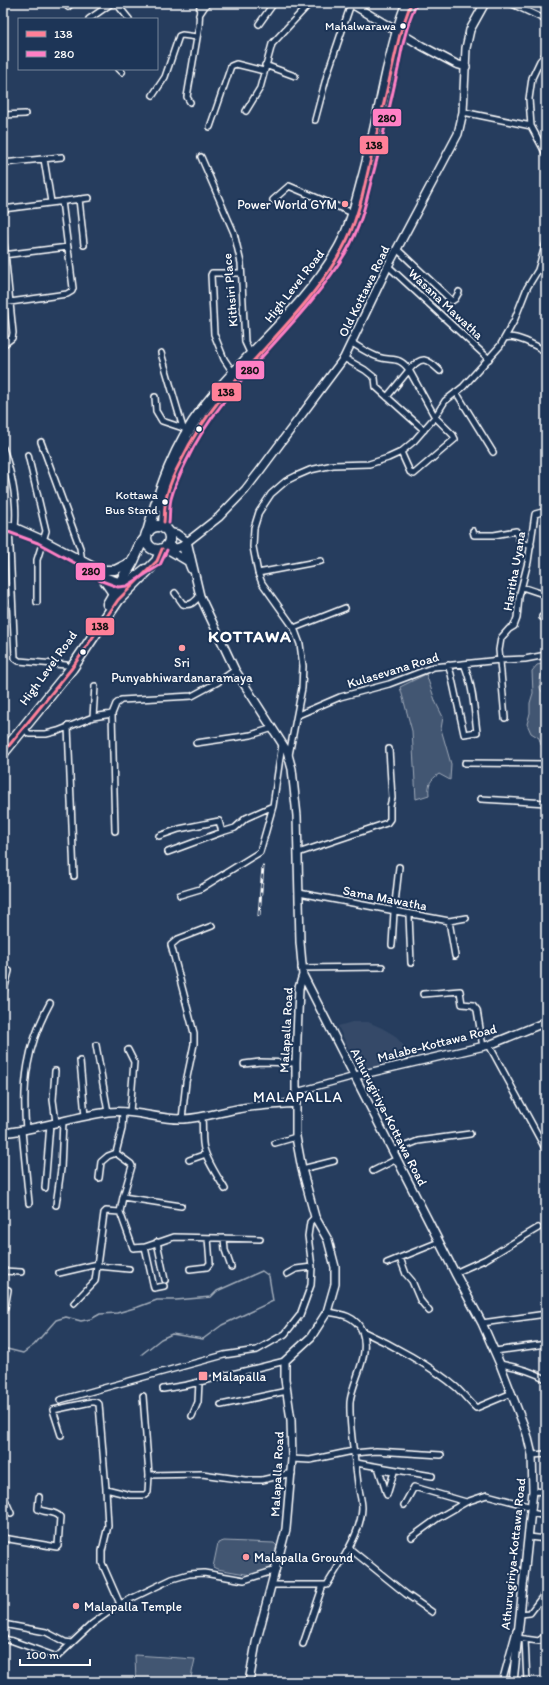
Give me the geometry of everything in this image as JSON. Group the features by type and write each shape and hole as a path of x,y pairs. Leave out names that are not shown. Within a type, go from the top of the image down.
{"highway":[{"name":"High Level Road","path":"166,530 164,505 167,494 193,434 208,412 248,364 285,326 315,290 343,248 356,214 374,151 399,32 410,3"},
{"name":"High Level Road","path":"3,748 40,702 66,666 98,620 121,583 140,545 147,535 153,510 186,429 234,374 283,324 326,269 340,247 356,214"},
{"path":"153,527 166,530 170,539 165,548 158,550 151,548 147,542 147,535 153,527"},
{"name":"High Level Road","path":"3,754 76,663 118,600 157,560 165,548"}],"main road":[{"path":"9,526 44,541 100,573 121,583 131,580 143,570 149,568"},
{"path":"100,573 114,570 133,561"},
{"path":"100,573 114,595"}],"street":[{"path":"90,18 112,3"},
{"path":"116,3 128,18"},
{"path":"190,102 187,97 198,37 200,3"},
{"path":"199,16 208,3"},
{"path":"259,24 274,3"},
{"path":"246,111 260,88 264,68 272,44 310,3"},
{"name":"Old Kottawa Road","path":"185,543 219,517 250,484 344,358 388,266 458,134 463,112 466,48 470,30 486,3"},
{"path":"510,3 546,20"},
{"path":"315,120 327,75 351,4 422,46 456,64 466,66"},
{"path":"154,95 165,77 179,36 198,37"},
{"path":"546,54 540,61 532,78 528,99 531,126 544,145 546,154"},
{"path":"210,127 231,66 236,64 264,68 295,76"},
{"path":"463,112 531,126"},
{"path":"3,116 25,114"},
{"name":"Kithsiri Place","path":"201,156 234,233 241,263 245,342 251,356"},
{"path":"3,163 62,157"},
{"path":"44,159 51,202"},
{"path":"273,200 290,186 356,214"},
{"path":"3,209 89,198"},
{"path":"79,199 84,245"},
{"path":"3,303 67,294 72,291 73,288 62,201"},
{"path":"3,233 12,338 3,345"},
{"path":"288,757 298,715 302,688 303,666 300,644 294,628 262,583 258,573 254,547 254,528 259,512 271,494 286,481 310,470 333,465 369,464 401,452 414,441 435,417 445,401 463,387 500,346 527,288 538,270 546,243"},
{"path":"4,254 68,247"},
{"path":"397,249 452,301 459,292"},
{"name":"Wasana Mawatha","path":"388,266 489,359"},
{"path":"234,374 224,359 214,334 211,275 212,273 241,273"},
{"path":"505,338 509,336 534,345 546,352"},
{"path":"352,343 379,358 398,360 404,364 435,417 453,435 455,439 414,474 410,472 401,452"},
{"path":"161,353 186,429"},
{"path":"344,358 366,370 375,378 376,387 424,430"},
{"path":"387,397 417,361 424,359 432,363 440,371"},
{"path":"456,392 493,452"},
{"path":"155,397 156,411 162,420 186,429"},
{"path":"41,442 80,548 82,562"},
{"path":"3,448 12,480 17,513 9,526 16,658 19,661 66,666"},
{"path":"28,455 46,531 37,560 37,602"},
{"name":"Haritha Uyana","path":"505,718 499,650 501,638 514,626 517,618 519,597 531,545 535,514 546,512"},
{"path":"165,548 177,548 185,543 177,534 166,530"},
{"path":"473,531 474,535 494,535 516,531 519,541 523,544 531,545"},
{"name":"Athurugiriya-Kottawa Road","path":"185,543 187,561 193,571"},
{"name":"Athurugiriya-Kottawa Road","path":"185,543 192,557 193,571 200,596 235,670 273,728 282,744 292,769 295,794 301,968 303,976 482,1323 512,1392 527,1434 532,1456 533,1491 513,1682"},
{"path":"165,548 187,561"},
{"path":"258,573 321,560"},
{"path":"522,587 546,595"},
{"path":"175,593 183,604 187,605 192,604 200,596"},
{"path":"294,628 345,608"},
{"name":"Kulasevana Road","path":"298,715 340,697 389,684 434,667 525,659 546,655"},
{"path":"448,665 464,734 476,732 471,693 464,664"},
{"path":"115,831 112,714 116,704 122,700 192,696 218,682 235,670"},
{"path":"93,717 95,686"},
{"path":"24,728 29,734 46,734 58,731 93,717 112,714"},
{"path":"68,726 74,876"},
{"path":"196,743 251,735 273,728"},
{"path":"180,895 200,889 260,852 273,806 282,744"},
{"path":"298,852 388,823 390,819 390,806 392,798 389,750"},
{"path":"465,763 546,764"},
{"path":"481,799 546,803"},
{"path":"168,852 235,828 246,818 273,806"},
{"path":"158,836 179,829 219,821 222,832"},
{"path":"392,945 399,867"},
{"name":"Sama Mawatha","path":"299,893 409,915 448,921 466,918"},
{"path":"409,915 411,963"},
{"path":"448,921 455,956"},
{"path":"182,1119 186,1082 194,1044 194,1033 171,945 178,939 212,926"},
{"path":"301,968 382,967"},
{"path":"3,994 9,971"},
{"name":"Malapalla Road","path":"250,1682 256,1643 286,1529 292,1460 291,1420 285,1379 285,1362 311,1337 327,1312 335,1284 335,1267 328,1240 314,1217 296,1137 295,1104 299,988 303,976"},
{"path":"423,994 460,991 462,1004 473,1005 477,1010 486,1046 546,1150"},
{"path":"29,1203 24,1131 24,1083 34,1038 50,1004"},
{"name":"Malabe-Kottawa Road","path":"355,1076 486,1046 546,1022"},
{"path":"96,1045 108,1112"},
{"path":"116,1153 127,1112 134,1062 128,1050"},
{"path":"80,1061 85,1116"},
{"path":"244,1064 260,1062 296,1063"},
{"path":"54,1071 53,1100 61,1169 56,1205"},
{"path":"296,1092 355,1076"},
{"path":"3,1133 24,1131 56,1122 108,1112 127,1112 182,1119 202,1118 246,1107 295,1104"},
{"path":"202,1118 204,1132 203,1144 206,1154 224,1189"},
{"path":"45,1188 56,1122"},
{"path":"393,1151 418,1141 470,1134"},
{"path":"275,1143 296,1137"},
{"path":"99,1178 101,1162 108,1156 116,1153"},
{"path":"116,1153 132,1166 122,1197 120,1212 133,1248 145,1247 174,1237 249,1240 260,1239"},
{"path":"189,1160 206,1154"},
{"path":"373,1170 397,1159"},
{"path":"302,1168 334,1161"},
{"path":"122,1197 181,1206"},
{"path":"74,1303 95,1281 104,1213 106,1211 120,1212"},
{"path":"60,1400 224,1355 257,1350 271,1344 285,1334 300,1315 311,1285 312,1267 308,1236 310,1222 314,1217"},
{"path":"455,1273 486,1259 538,1228"},
{"path":"190,1269 207,1267 210,1263 208,1238"},
{"path":"224,1238 225,1250 231,1267"},
{"path":"145,1247 154,1288 165,1283 157,1242"},
{"path":"388,1263 439,1242"},
{"path":"400,1258 406,1274 412,1281 420,1300 429,1311"},
{"path":"59,1273 98,1264 129,1269"},
{"path":"287,1274 296,1268 312,1267"},
{"path":"3,1271 21,1272"},
{"path":"3,1289 8,1290 5,1307"},
{"path":"272,1585 327,1585 349,1548 358,1526 362,1508 356,1463 353,1452 350,1422 350,1400 362,1364 364,1342 362,1331 355,1320 344,1314 327,1312"},
{"path":"482,1323 546,1314"},
{"path":"362,1331 379,1339 438,1374 456,1388 476,1408 512,1392"},
{"path":"495,1351 546,1344"},
{"path":"163,1389 285,1362"},
{"path":"500,1364 518,1367 546,1379"},
{"path":"192,1416 198,1402 199,1382"},
{"path":"221,1405 287,1391"},
{"path":"106,1489 130,1495 145,1495 148,1492 149,1475 143,1396"},
{"path":"61,1435 53,1410 91,1402 99,1404 108,1526 102,1551 102,1563 120,1604"},
{"path":"292,1460 310,1460 353,1452 376,1451 441,1455"},
{"path":"532,1456 546,1454"},
{"path":"356,1463 394,1472 386,1495 381,1476 377,1468"},
{"path":"377,1468 432,1476"},
{"path":"149,1475 202,1474 245,1480 262,1480 292,1473"},
{"path":"404,1505 413,1487 416,1486 466,1502"},
{"path":"533,1491 546,1492"},
{"path":"3,1495 11,1513"},
{"path":"412,1537 438,1518 466,1502 487,1495 546,1516"},
{"path":"3,1538 56,1547 58,1546 60,1517 56,1514 38,1509 39,1497"},
{"path":"529,1537 546,1539"},
{"path":"349,1548 406,1594 432,1612"},
{"path":"3,1639 13,1641 57,1657 92,1624 120,1604 172,1579 189,1574 204,1573 244,1580 276,1570"},
{"path":"303,1644 323,1585"},
{"path":"520,1614 530,1613 546,1592"},
{"path":"502,1682 510,1649 519,1623"},
{"path":"3,1624 46,1632 65,1642 71,1643"},
{"path":"517,1638 539,1641 546,1635"},
{"path":"525,1639 527,1682"}],"shaded area":[{"path":"546,663 539,684 542,692 546,695 546,745 541,745 539,738 531,733 527,724 533,693 532,671 537,665"},
{"path":"426,674 436,703 443,717 441,729 451,764 450,780 439,774 430,783 429,795 416,799 412,731 400,687"},
{"path":"352,1022 368,1022 394,1035 417,1060 360,1073 338,1026"},
{"name":"Malapalla Ground","path":"224,1541 274,1543 278,1547 273,1567 251,1575 213,1567 218,1543"},
{"path":"135,1655 195,1659 190,1682 136,1682"}],"waterway":[{"path":"3,1348 23,1353 34,1345 56,1320 66,1317 81,1321 91,1319 100,1314 117,1313 157,1300 211,1297 217,1291 262,1271 269,1276 273,1301 222,1325 203,1339 172,1334 161,1339 142,1354"}],"railway":[{"path":"259,915 263,867"}],"transit line":[{"name":"138","path":"164,522 165,502 171,481 199,429 219,401 310,297 330,270 347,240 354,224 360,203 400,34 411,3"},
{"name":"280","path":"169,523 170,502 177,480 202,433 241,380 328,280 351,243 365,206 386,124 405,37 416,5"},
{"name":"280","path":"3,530 38,543 95,574 99,580 118,587 127,586 160,565 167,550"},
{"name":"138","path":"3,753 72,668 118,600 157,561 162,549"}],"place":[{"name":"Mahalwarawa","path":"403,26"},
{"name":"Power World GYM","path":"345,204"},
{"name":"Kottawa Bus Stand","path":"165,502"},
{"name":"Sri Punyabhiwardanaramaya","path":"182,648"},
{"name":"Malapalla","path":"203,1376"},
{"name":"Malapalla Ground","path":"246,1557"},
{"name":"Malapalla Temple","path":"76,1606"}],"district":[{"name":"KOTTAWA","path":"250,636"},
{"name":"MALAPALLA","path":"298,1097"}]}
